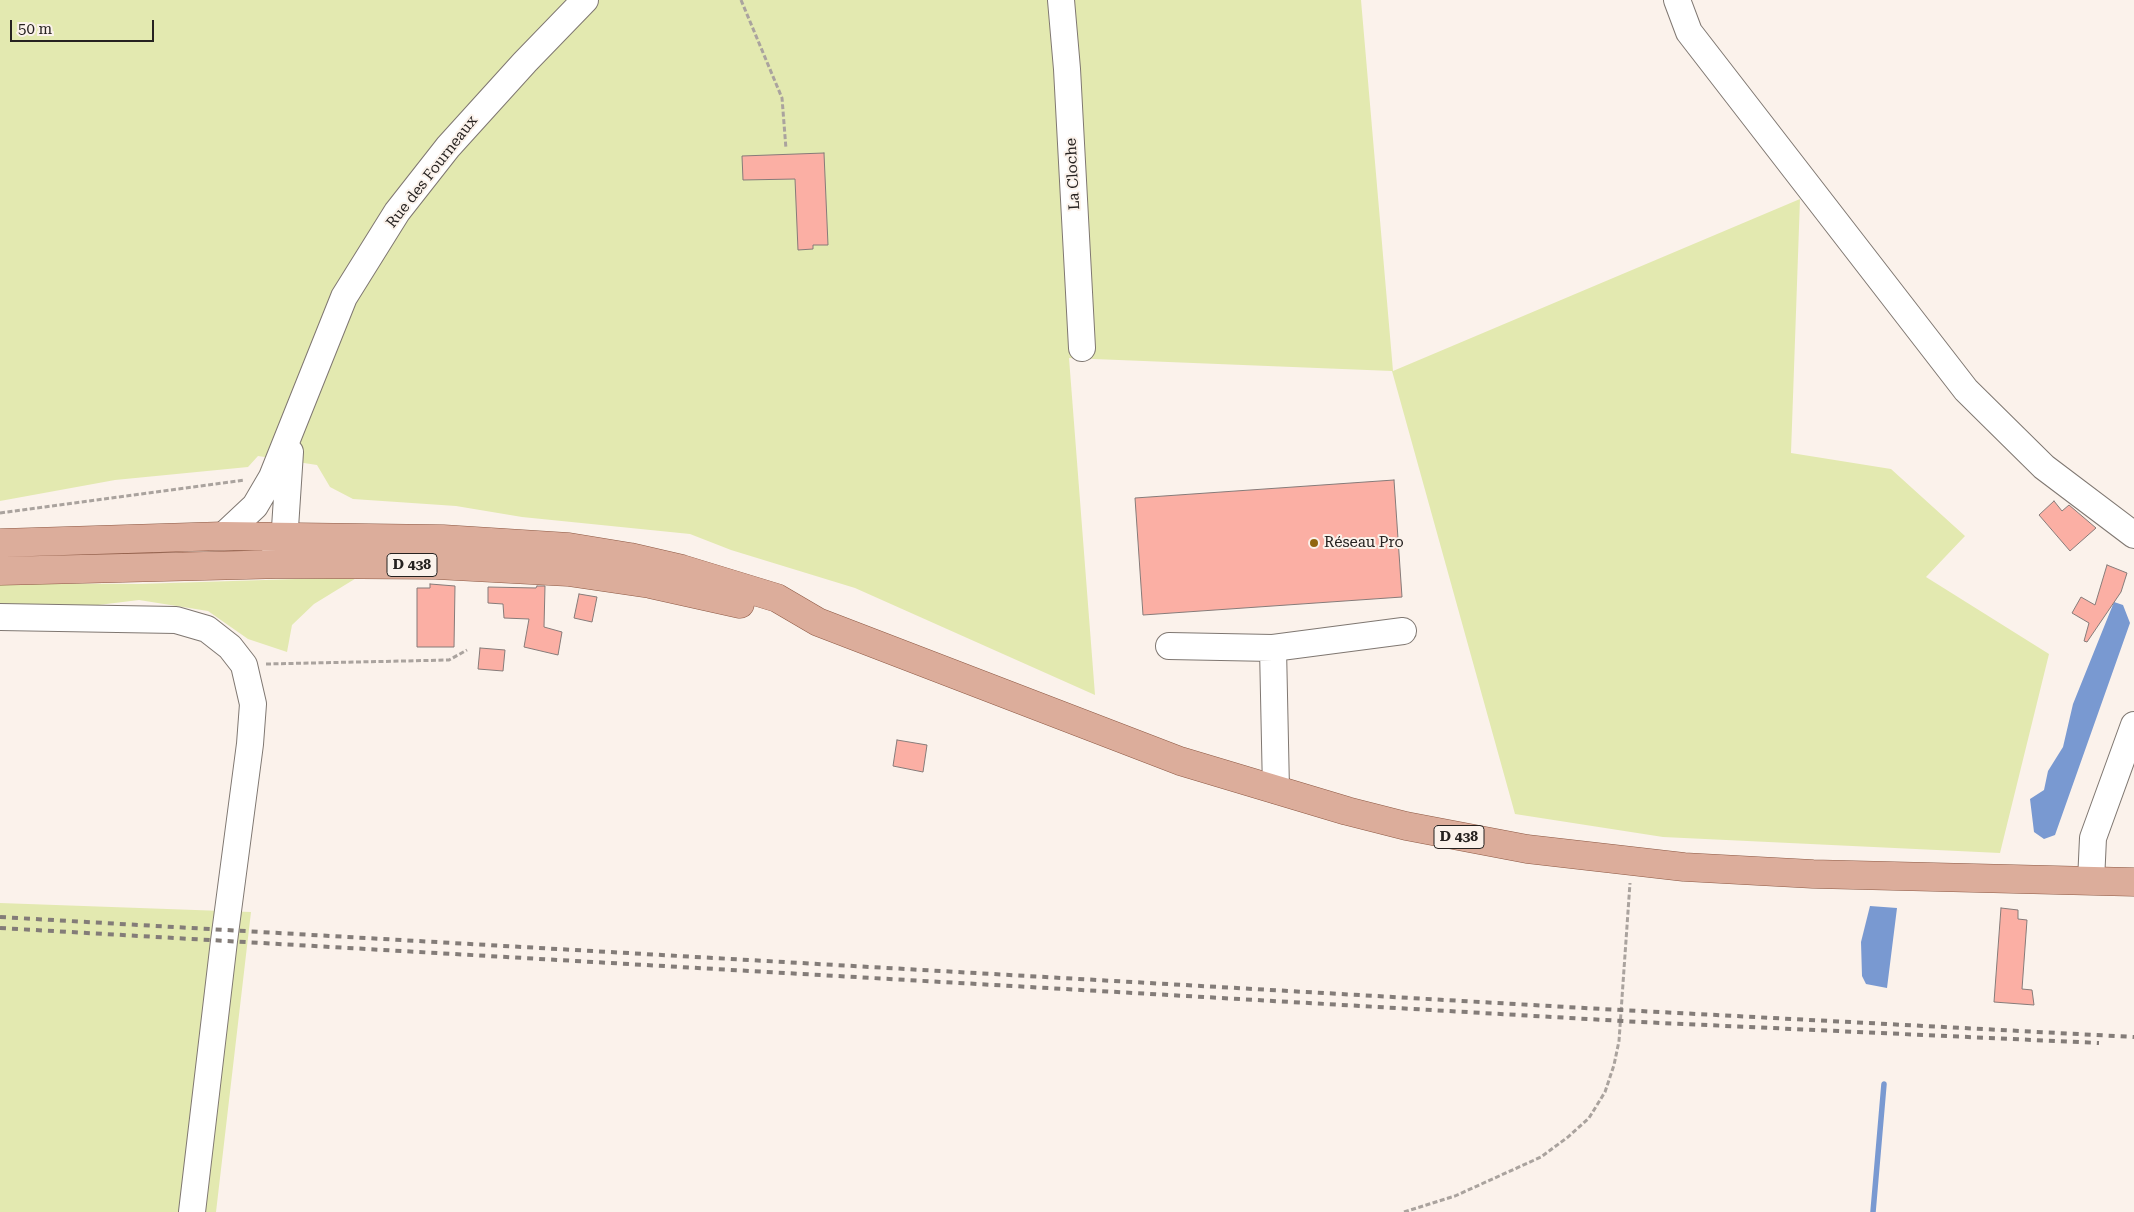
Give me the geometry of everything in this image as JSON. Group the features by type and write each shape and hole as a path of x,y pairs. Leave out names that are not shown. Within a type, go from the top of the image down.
{"main road":[{"name":"D 438","path":"0,543 223,536 443,539 518,543 630,557 682,569 777,598 818,622 1138,746 1355,813 1470,839 1527,849 1631,862 1704,868 1813,874 2134,882"},
{"name":"D 438","path":"0,571 286,564 436,565 568,572 658,586 773,614 818,622"}],"street":[{"name":"Rue des Fourneaux","path":"223,536 255,506 272,477 344,297 397,212 448,147 525,62 585,0"},
{"name":"La Cloche","path":"1061,0 1067,69 1082,348"},
{"path":"1677,0 1689,32 1966,390 2044,467 2134,535"},
{"path":"0,563 263,558 280,550 285,536 292,425"},
{"path":"0,617 176,620 207,629 230,647 244,665 253,704 250,744 224,941 192,1212"},
{"path":"1169,646 1273,648 1403,631"},
{"path":"1273,648 1276,790"},
{"path":"2091,881 2093,838 2134,725"}],"path":[{"path":"741,0 782,98 786,149"},
{"path":"0,513 272,477"},
{"path":"244,665 449,660 467,650"},
{"path":"1404,1212 1455,1196 1541,1157 1568,1137 1588,1118 1605,1092 1614,1065 1619,1041 1631,862"}],"green space":[{"path":"0,0 1361,0 1393,371 1800,199 1791,453 1891,469 1965,536 1926,577 2049,654 2000,853 1663,837 1515,814 1392,371 1069,358 1095,695 855,588 731,550 690,534 522,517 456,506 353,499 330,487 317,465 258,456 248,467 115,480 0,501"},
{"path":"358,577 314,604 292,625 287,652 248,639 208,611 139,600 82,607 0,606 0,583 139,584"},
{"path":"0,903 251,912 216,1212 0,1212"}],"water":[{"path":"2114,602 2123,605 2130,623 2055,835 2044,839 2034,832 2030,799 2044,790 2048,771 2063,747 2073,704"},
{"path":"1870,906 1897,908 1887,988 1866,984 1862,976 1861,942"}],"building":[{"path":"824,153 828,245 813,245 813,249 798,250 795,179 743,180 742,156"},
{"path":"1394,480 1402,597 1143,615 1135,498"},
{"path":"2054,501 2062,511 2069,505 2096,528 2070,551 2039,515"},
{"path":"2107,565 2127,573 2121,592 2087,642 2084,641 2089,623 2072,613 2081,597 2095,605"},
{"path":"430,584 455,586 454,647 417,647 417,588 430,588"},
{"path":"537,586 545,586 544,627 562,632 558,655 524,647 529,619 504,618 503,604 488,603 488,587 536,588"},
{"path":"579,594 597,597 592,622 574,618"},
{"path":"480,648 505,650 503,671 478,669"},
{"path":"897,740 927,745 923,772 893,766"},
{"path":"2001,908 2018,910 2018,919 2027,920 2022,989 2032,990 2034,1005 1994,1002"}],"waterway":[{"path":"1873,1212 1884,1084"}],"railway":[{"path":"0,917 1602,1009 2134,1037"},
{"path":"0,928 1640,1022 2099,1043"}],"place":[{"name":"Réseau Pro","path":"1314,543"}]}
